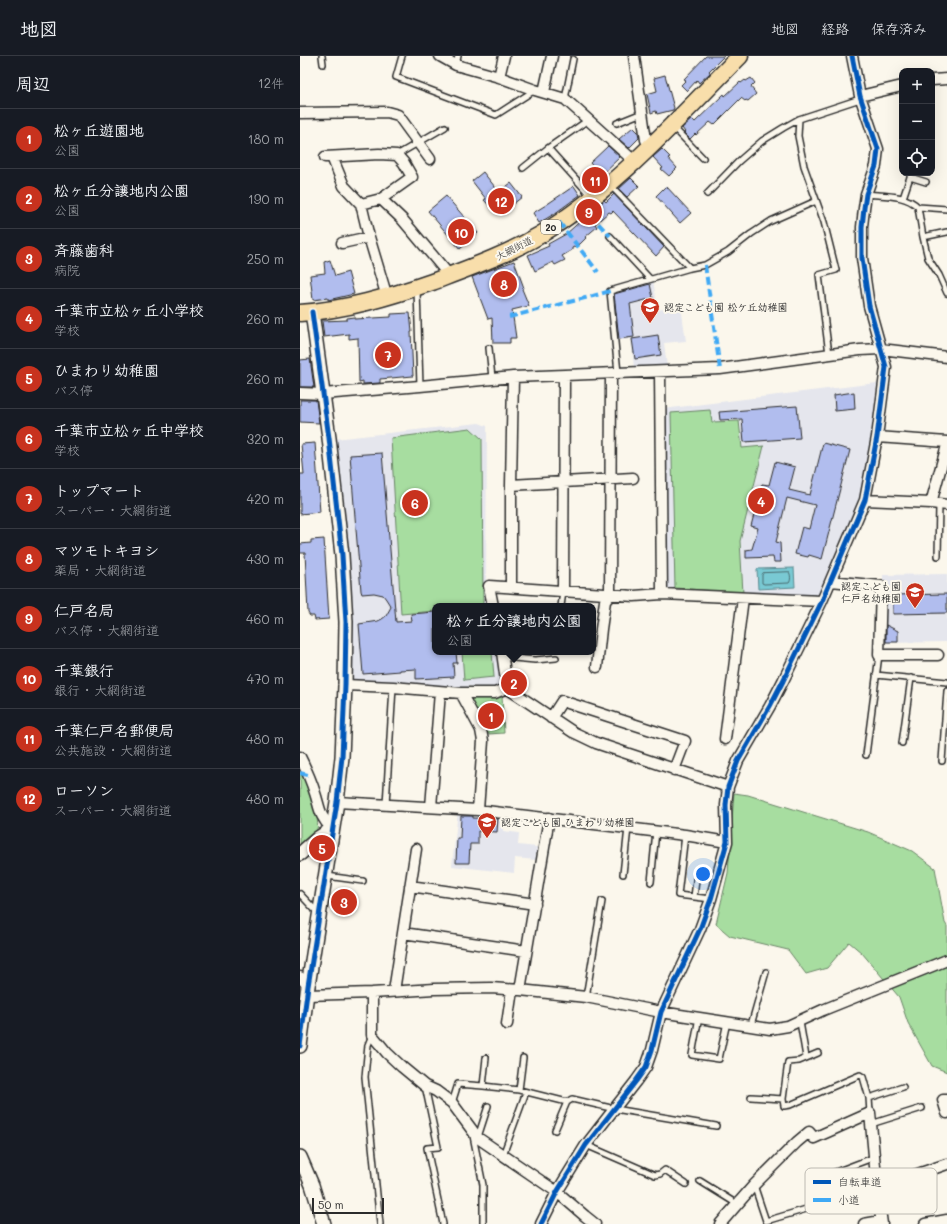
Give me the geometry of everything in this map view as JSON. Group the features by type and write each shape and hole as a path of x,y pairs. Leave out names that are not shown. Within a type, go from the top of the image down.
{"main road":[{"name":"大網街道","path":"306,313 340,308 387,297 484,263 513,250 559,222 593,198 652,144 740,56"}],"street":[{"path":"440,56 457,60 499,77 565,99 634,161"},
{"path":"499,77 504,56"},
{"path":"539,91 552,56"},
{"path":"634,56 646,140 652,144"},
{"path":"541,1224 557,1192 586,1146 646,1067 662,1012 700,929 711,899 727,842 726,805 728,787 738,761 770,706 822,601 865,500 877,437 886,367 869,306 862,258 862,227 866,194 876,166 878,148 860,97 852,56"},
{"path":"935,80 947,79"},
{"path":"860,97 899,87"},
{"path":"300,113 387,112 398,115 430,159"},
{"path":"361,204 381,200 412,177 404,163 397,155 379,154 329,157 344,186 361,204 387,297"},
{"path":"381,200 402,219 449,276"},
{"path":"342,244 369,237"},
{"path":"300,1046 305,986 320,915 337,802 342,757 346,622 342,555 336,495 323,394 306,313"},
{"path":"300,393 323,394 492,378 720,369 860,350 882,349 947,357"},
{"path":"660,372 662,594"},
{"path":"597,667 605,601 610,595 615,373"},
{"path":"563,592 564,376"},
{"path":"511,587 513,377"},
{"path":"877,437 947,442"},
{"path":"865,500 939,504 947,445"},
{"path":"511,485 633,478"},
{"path":"831,581 881,586 879,655 938,655"},
{"path":"491,603 488,586 610,595 634,596 662,594 822,601"},
{"path":"725,739 743,598"},
{"path":"502,655 507,688 573,732 596,744 728,787"},
{"path":"345,685 393,687 461,693 495,693 507,688"},
{"path":"431,807 440,692"},
{"path":"461,693 481,730 483,741 478,810"},
{"path":"551,718 562,701 685,742 674,770"},
{"path":"300,757 313,788 321,814 332,829"},
{"path":"337,802 478,810 656,831 727,842"},
{"path":"507,1024 526,950 549,818"},
{"path":"300,854 318,838 332,829"},
{"path":"394,991 416,850"},
{"path":"410,886 534,904"},
{"path":"403,933 526,950"},
{"path":"305,986 372,993 434,989 484,988 516,990 586,997 662,1012 770,1028 788,1026 800,1022 823,1010 947,960"},
{"path":"372,993 372,1035 387,1053 425,1086 452,1104 475,1134 557,1192 584,1220 596,1224"},
{"path":"947,1100 943,1100 947,1113"},
{"path":"720,1224 754,1185 796,1142 809,1132 814,1138 870,1113 876,1168"},
{"path":"300,1157 314,1191 324,1224"},
{"path":"935,1168 947,1164"},
{"path":"925,1224 947,1220"},
{"path":"864,1224 882,1222"}],"lane":[{"path":"322,56 323,64"},
{"path":"402,56 396,77 496,115 539,91"},
{"path":"565,99 573,59"},
{"path":"706,194 762,142 799,119 860,97"},
{"path":"617,123 643,113"},
{"path":"799,119 798,136 804,166 824,222 836,270 819,275 829,354"},
{"path":"523,168 548,148 588,120"},
{"path":"671,125 703,158"},
{"path":"397,155 445,127"},
{"path":"548,148 593,198"},
{"path":"903,198 910,177 926,182"},
{"path":"613,188 690,268"},
{"path":"866,194 903,198 918,207 947,210"},
{"path":"615,373 610,291 705,265 728,252 750,234 771,221 816,201"},
{"path":"918,207 928,258 947,293"},
{"path":"923,237 947,232"},
{"path":"610,236 650,279"},
{"path":"417,287 420,386"},
{"path":"489,348 492,378"},
{"path":"938,556 939,504"},
{"path":"561,603 563,592"},
{"path":"508,655 535,660 556,658"},
{"path":"866,755 879,655"},
{"path":"876,675 947,682"},
{"path":"902,743 911,678"},
{"path":"386,805 393,687"},
{"path":"942,761 947,691"},
{"path":"623,874 628,828"},
{"path":"651,882 656,831"},
{"path":"685,835 678,896 711,899"},
{"path":"694,897 697,872"},
{"path":"326,875 363,881"},
{"path":"300,894 320,915"},
{"path":"586,997 602,901"},
{"path":"750,1025 766,972"},
{"path":"699,1017 692,1055 719,1059 728,1021"},
{"path":"800,1022 806,1057"},
{"path":"372,1035 368,1045 365,1077 380,1224"},
{"path":"818,1053 799,1061 788,1062 783,1099 784,1106 790,1105 860,1075 863,1077 869,1098 870,1113"},
{"path":"483,1086 486,1058"},
{"path":"519,1090 523,1058"},
{"path":"452,1104 458,1084 519,1090 567,1102"},
{"path":"425,1086 438,1147 427,1148 443,1224"},
{"path":"869,1098 903,1087"},
{"path":"503,1155 526,1092"},
{"path":"751,1097 783,1099"},
{"path":"555,1130 567,1102 572,1099 615,1109 716,1126"},
{"path":"483,1224 482,1185 475,1134 488,1106"},
{"path":"871,1124 922,1108"},
{"path":"586,1146 655,1175 660,1174 665,1170 686,1184"},
{"path":"846,1168 875,1157"},
{"path":"700,1182 737,1204"},
{"path":"754,1185 766,1221 805,1209"}],"shaded area":[{"name":"認定こども園 松ケ丘幼稚園","path":"653,280 658,310 681,306 686,341 664,343 667,367 634,368 631,339 618,340 613,291"},
{"path":"877,383 873,442 864,482 853,520 817,599 666,592 663,409"},
{"path":"479,423 487,426 486,582 490,603 432,603 432,655 498,655 503,683 492,688 468,686 468,688 453,688 353,682 351,680 349,566 335,439"},
{"name":"認定こども園 仁戸名幼稚園","path":"947,574 947,642 882,643 883,575"},
{"name":"認定こども園 ひまわり幼稚園","path":"458,811 505,816 503,831 519,833 518,845 537,847 536,860 515,858 514,873 452,866"}],"green space":[{"path":"710,410 712,422 739,421 742,448 764,446 740,541 743,593 675,588 671,413"},
{"path":"470,428 482,439 483,603 432,603 432,611 401,614 391,438"},
{"path":"462,655 492,655 494,677 464,680"},
{"path":"502,695 504,733 488,734 469,698 495,698"},
{"path":"300,767 312,798 318,824 314,834 300,846"},
{"path":"734,793 748,795 868,832 912,851 935,868 945,923 947,926 947,1072 932,1066 908,1023 899,997 862,953 849,942 827,968 806,974 788,950 730,936 716,924 728,873"}],"water":[{"path":"794,568 795,587 758,589 757,569"}],"building":[{"path":"706,56 724,56 709,71 710,73 699,83 697,80 687,91 681,85 686,80 684,79"},
{"path":"665,75 674,108 673,110 657,114 656,111 651,113 647,94 657,91 654,78"},
{"path":"751,78 755,83 751,87 756,94 748,101 741,98 714,125 710,122 690,139 684,133 685,132 682,128 692,119 695,122 724,94 725,96 740,82 741,83"},
{"path":"633,127 638,132 639,138 629,148 619,139"},
{"path":"608,146 620,157 599,177 600,179 592,186 587,181 591,178 589,176 596,170 590,163"},
{"path":"662,149 670,157 668,158 677,168 669,176 661,169 663,168 653,157"},
{"path":"483,172 499,192 511,183 522,197 508,208 507,205 493,210 484,200 486,199 472,181"},
{"path":"631,178 639,186 627,197 619,189"},
{"path":"574,186 580,195 539,223 533,213"},
{"path":"666,186 691,213 680,223 656,196"},
{"path":"614,194 664,247 656,256 613,211 611,213 609,212 595,224 597,227 585,237 586,238 580,244 562,256 565,260 555,265 553,262 535,271 528,255 549,246 548,244 566,234 604,200 606,202"},
{"path":"446,196 478,233 460,249 428,211"},
{"path":"330,260 335,276 348,272 354,294 328,300 328,298 313,300 310,275 325,273 324,262"},
{"path":"514,261 524,288 522,289 529,306 512,310 516,338 510,338 510,343 493,343 492,318 488,319 472,277"},
{"path":"650,284 653,298 630,304 634,337 619,339 614,294"},
{"path":"410,313 413,376 380,379 380,383 363,384 363,381 359,382 358,338 349,339 349,334 324,337 322,321 347,320 347,318 355,317 355,319 391,317 391,314"},
{"path":"658,335 661,355 635,359 632,339"},
{"path":"310,359 314,387 300,387 300,360"},
{"path":"854,392 855,409 835,411 834,395"},
{"path":"300,400 316,400 319,423 300,422"},
{"path":"797,406 800,438 744,442 742,419 720,420 719,412"},
{"path":"315,443 320,512 300,514 300,474 304,474 301,444"},
{"path":"823,443 850,450 822,559 809,555 808,557 795,554 802,527 809,529 815,505 787,498 776,542 780,543 781,562 774,562 773,557 746,558 746,550 752,549 758,528 751,526 762,484 769,485 775,462 795,467 789,490 810,495"},
{"path":"382,453 396,622 412,621 411,614 432,612 432,655 456,655 457,663 453,663 454,677 416,679 416,669 363,674 359,624 382,619 386,616 391,607 383,595 374,593 362,594 361,591 350,455"},
{"path":"324,539 329,619 315,620 314,616 310,616 308,613 305,553 300,553 300,544 311,543 311,540"},
{"path":"947,594 947,613 893,614 893,595"},
{"path":"886,625 898,631 898,642 886,642"},
{"path":"461,816 498,819 497,832 478,831 478,844 470,844 469,863 456,863 457,838 460,838"}],"marked path":[{"path":"582,206 610,236"},
{"path":"559,222 598,272"},
{"path":"705,265 720,369"},
{"path":"509,317 610,291"},
{"path":"300,773 308,775"}],"cycle path":[{"path":"541,1224 557,1192 586,1145 646,1067 652,1050 661,1012 700,929 711,899 727,842 726,805 728,787 738,761 770,706 822,601 865,500 877,437 886,367 869,306 862,258 862,227 866,194 876,166 878,149 860,96 852,56"},
{"path":"300,1046 337,802 342,757 345,685 346,622 342,555 329,438 312,312"}],"place":[{"name":"千葉仁戸名郵便局","path":"595,180"},
{"name":"ローソン","path":"501,201"},
{"name":"仁戸名局","path":"589,212"},
{"name":"千葉銀行","path":"461,232"},
{"name":"マツモトキヨシ","path":"504,284"},
{"name":"認定こども園 松ケ丘幼稚園","path":"650,324"},
{"name":"トップマート","path":"388,355"},
{"name":"千葉市立松ヶ丘小学校","path":"761,501"},
{"name":"千葉市立松ヶ丘中学校","path":"415,503"},
{"name":"認定こども園 仁戸名幼稚園","path":"915,609"},
{"name":"松ヶ丘分譲地内公園","path":"514,683"},
{"name":"松ヶ丘遊園地","path":"491,716"},
{"name":"認定こども園 ひまわり幼稚園","path":"487,839"},
{"name":"ひまわり幼稚園","path":"322,848"},
{"name":"斉藤歯科","path":"344,902"}]}
